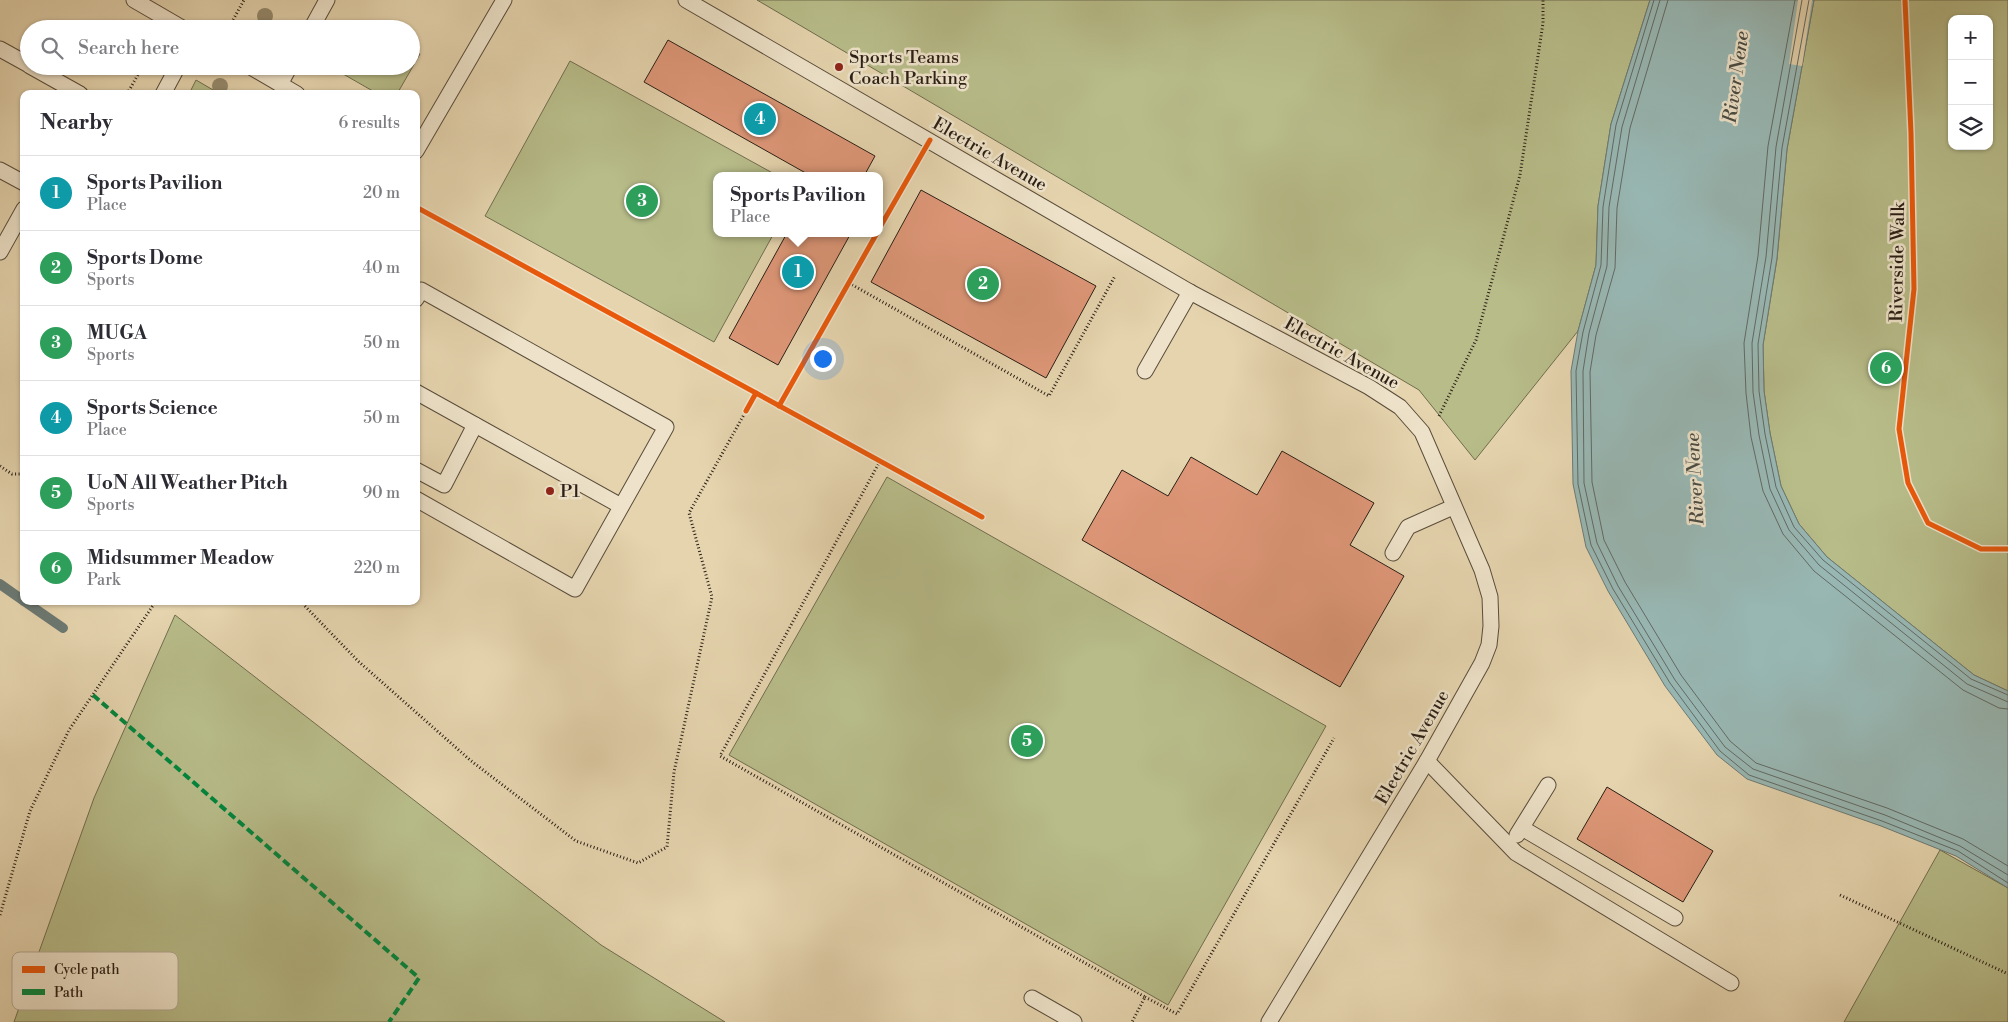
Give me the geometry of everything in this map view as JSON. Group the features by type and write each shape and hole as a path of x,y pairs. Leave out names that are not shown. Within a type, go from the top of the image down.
{"lane":[{"path":"134,0 168,20"},
{"path":"316,20 327,0"},
{"path":"420,144 504,0"},
{"name":"Electric Avenue","path":"686,0 1126,256 1368,387 1400,407 1422,432 1482,570 1490,597 1491,626 1488,645 1482,663 1427,761 1269,1022"},
{"path":"0,49 20,60"},
{"path":"46,75 73,90"},
{"path":"165,90 173,75"},
{"path":"264,75 290,90"},
{"path":"280,84 285,75"},
{"path":"0,170 20,181"},
{"path":"0,252 20,216"},
{"path":"420,292 421,290 666,427 575,589 420,501"},
{"path":"1145,371 1190,292"},
{"path":"420,394 621,506"},
{"path":"420,472 444,485 475,425"},
{"path":"1393,553 1408,527 1453,507"},
{"path":"1427,761 1516,854 1731,983"},
{"path":"1509,847 1548,785"},
{"path":"1522,828 1675,918"},
{"path":"1032,998 1074,1022"}],"path":[{"path":"233,20 244,0"},
{"path":"1422,432 1442,413 1476,340 1520,175 1543,23 1543,0"},
{"path":"129,90 138,75"},
{"path":"849,283 1049,396 1126,256"},
{"path":"304,605 358,661 470,760 576,841 638,863 667,847 674,772 712,597 689,513 746,410"},
{"path":"880,461 720,756 1177,1014 1334,738"},
{"path":"0,466 12,474 20,474"},
{"path":"0,915 30,811 69,730 153,605"},
{"path":"1840,895 2008,974"},
{"path":"1132,1022 1145,996"}],"green space":[{"path":"757,0 1650,0 1611,124 1598,206 1596,265 1578,331 1475,460 1419,390"},
{"path":"1814,0 2008,0 2008,691 1974,675 1827,557 1799,524 1781,486 1764,391 1763,345 1777,259 1787,149"},
{"path":"570,61 771,172 713,172 713,237 772,237 714,342 485,216"},
{"path":"345,75 408,75 399,90 371,90"},
{"path":"196,80 213,90 191,90"},
{"path":"887,477 1326,726 1168,1005 729,755"},
{"path":"175,615 601,945 725,1022 14,1022 18,1010 178,1010 178,952 39,952 94,798"},
{"path":"1940,850 2008,888 2008,1022 1844,1022"}],"water":[{"name":"River Nene","path":"1650,0 1814,0 1787,149 1777,258 1763,345 1764,391 1781,486 1799,524 1827,557 1974,675 2008,691 2008,888 1956,856 1881,826 1747,779 1717,755 1665,686 1608,591 1586,547 1573,484 1571,371 1578,331 1596,265 1598,206 1611,124"}],"pier":[{"path":"1798,0 1812,0 1802,66 1789,64"}],"building":[{"path":"668,40 875,156 866,172 804,172 644,82"},
{"path":"921,190 1096,286 1046,378 871,282"},
{"path":"785,237 849,237 778,365 729,338"},
{"path":"1282,451 1374,503 1350,545 1404,576 1340,687 1082,540 1122,470 1168,496 1191,457 1257,495"},
{"path":"1607,787 1713,851 1683,902 1577,839"}],"waterway":[{"path":"0,584 20,598"},
{"path":"30,605 63,628"}],"marked path":[{"path":"93,695 419,978 389,1022"}],"cycle path":[{"name":"Riverside Walk","path":"1905,0 1911,133 1914,289 1899,429 1908,483 1928,523 1981,549 2008,549"},
{"path":"883,222 930,140"},
{"path":"420,209 756,393 746,411"},
{"path":"779,406 875,237"},
{"path":"756,393 982,517"}],"place":[{"name":"Sports Teams Coach Parking","path":"839,67"},
{"name":"Sports Science","path":"760,119"},
{"name":"MUGA","path":"642,201"},
{"name":"Sports Pavilion","path":"798,272"},
{"name":"Sports Dome","path":"983,284"},
{"name":"Midsummer Meadow","path":"1886,368"},
{"name":"P1","path":"550,491"},
{"name":"UoN All Weather Pitch","path":"1027,741"}]}
